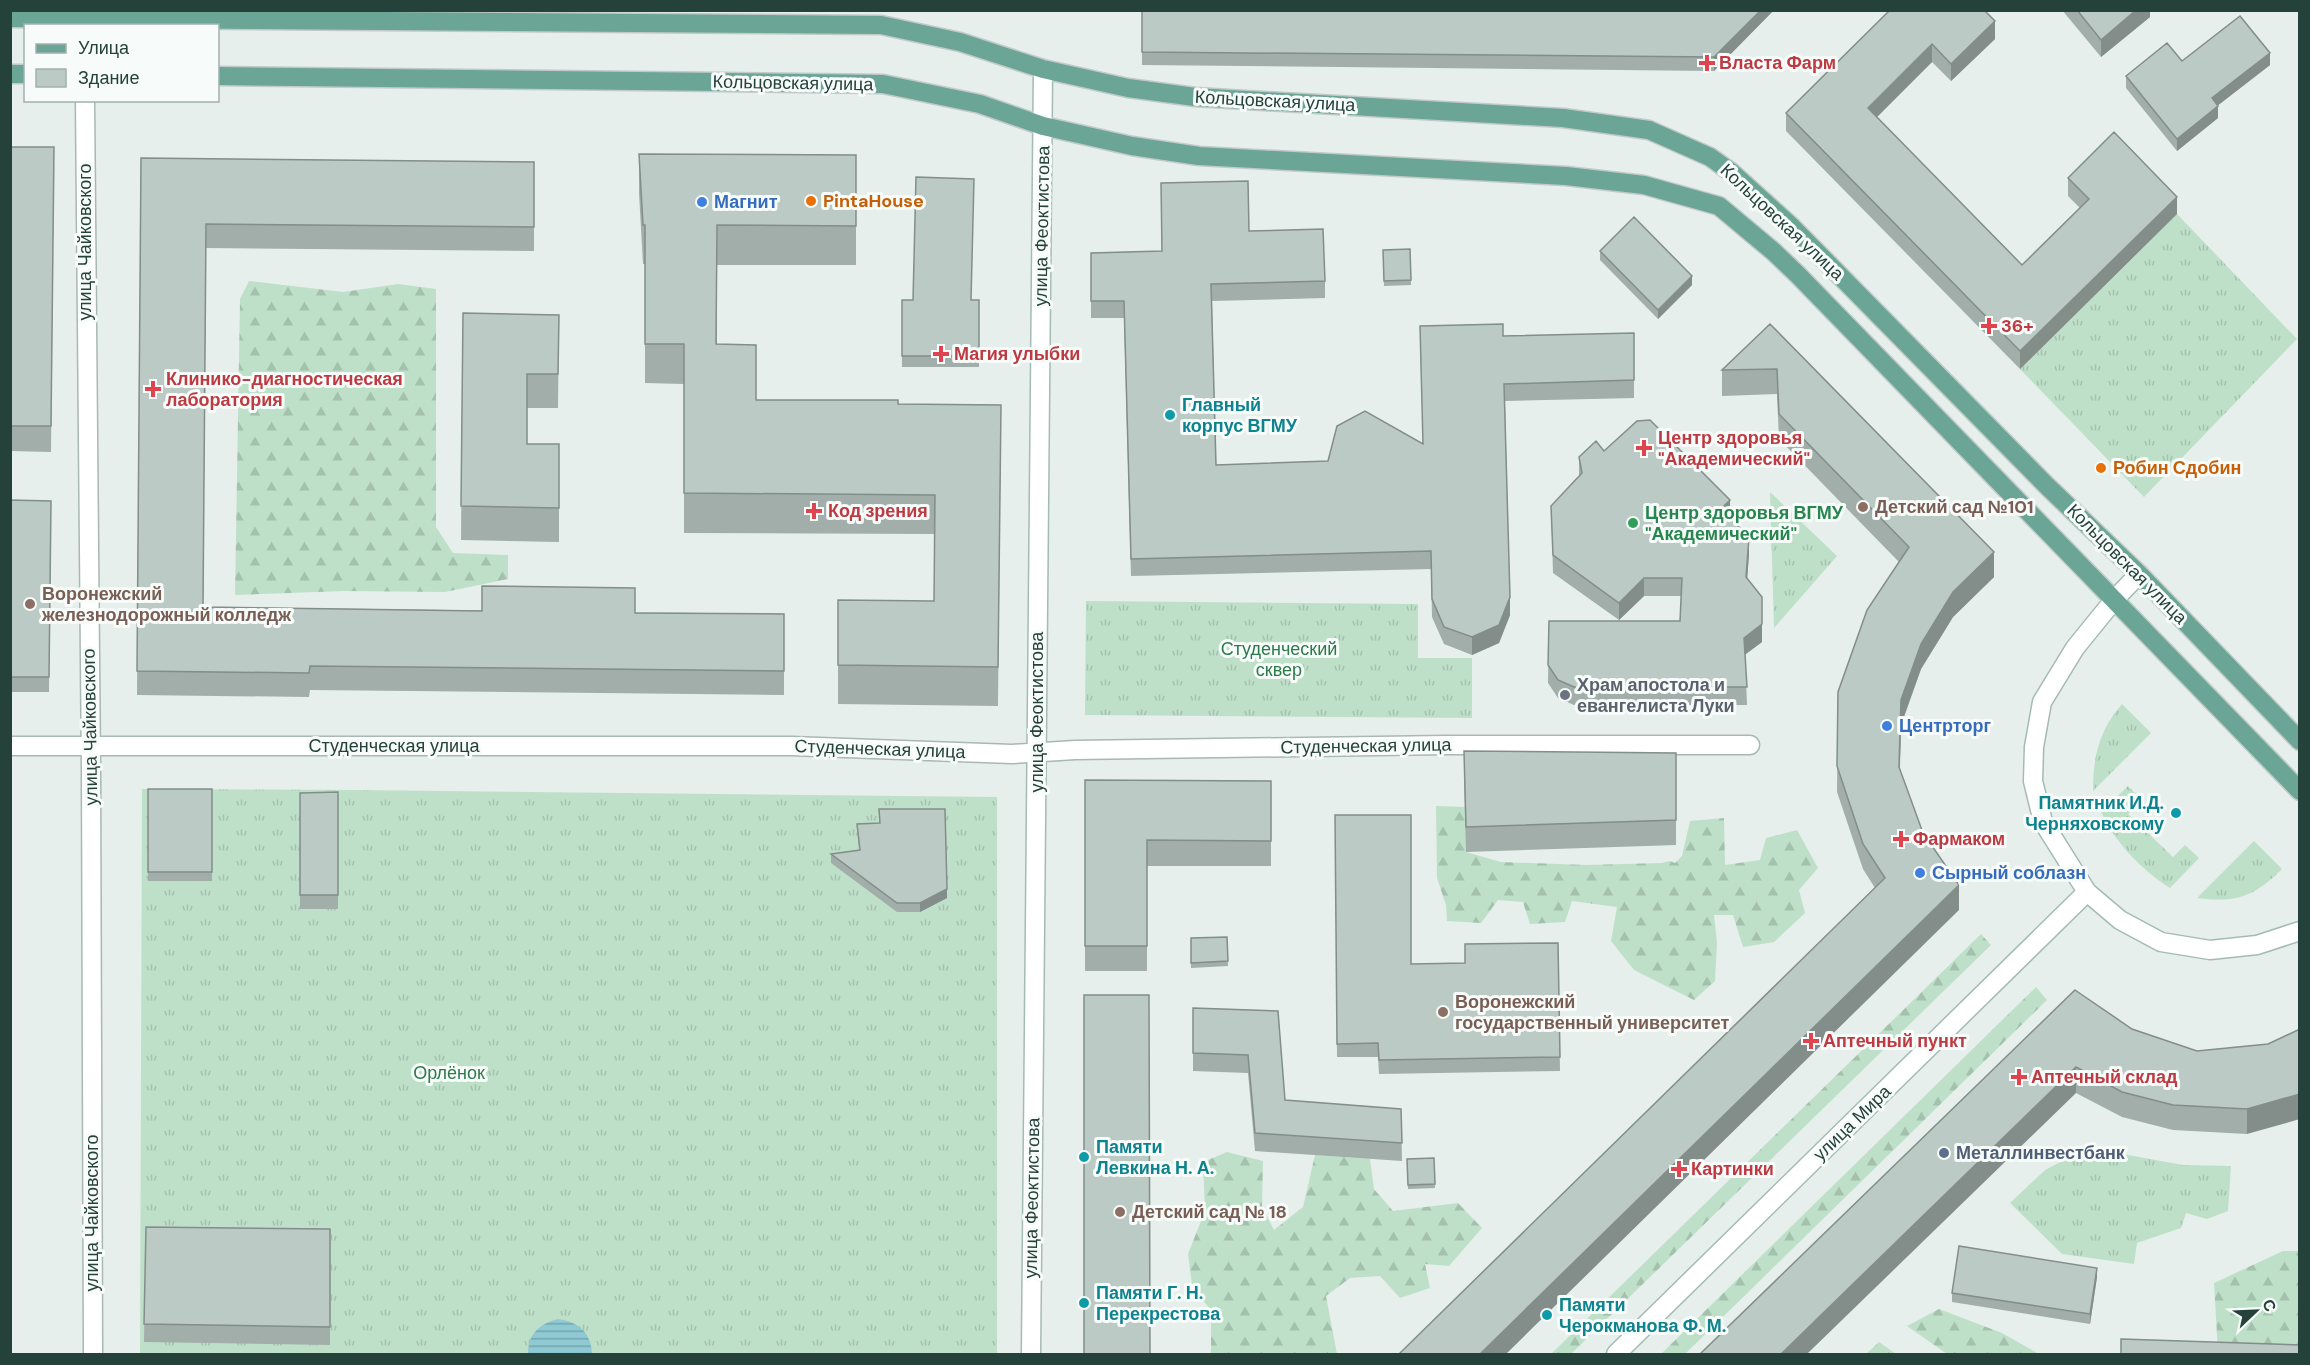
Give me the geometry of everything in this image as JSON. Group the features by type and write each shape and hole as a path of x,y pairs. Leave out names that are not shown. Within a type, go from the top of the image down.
{"main road":[{"name":"Кольцовская улица","path":"10,18 77,15 881,25 960,42 1043,69 1128,88 1195,96 1563,118 1649,130 1710,157 1731,172 1792,227 2047,486 2139,574 2300,741"},
{"name":"Кольцовская улица","path":"219,76 883,84 980,104 1043,126 1132,146 1199,156 1566,176 1644,185 1719,206 1798,275 2300,791"}],"street":[{"name":"улица Феоктистова","path":"1031,1354 1043,69"},
{"name":"улица Чайковского","path":"85,102 91,746 93,1354"},
{"path":"2139,574 2114,600 2075,648 2042,702 2034,747 2033,781 2043,822 2087,892 2120,920 2161,942 2210,950 2257,945 2300,931"},
{"name":"Студенческая улица","path":"10,746 791,746 1012,754 1037,751 1448,745 1750,745"},
{"name":"улица Мира","path":"1616,1354 2087,892"}],"green space":[{"path":"2177,214 2297,339 2144,497 2020,369"},
{"path":"249,281 343,292 398,284 436,289 436,527 453,553 508,555 508,579 445,592 345,591 235,595 240,299"},
{"path":"1770,492 1837,556 1774,628"},
{"name":"Студенческий сквер","path":"1086,601 1418,604 1418,658 1472,658 1472,718 1085,715"},
{"path":"2122,704 2151,733 2093,791 2094,767 2099,744 2108,724"},
{"path":"2128,786 2142,800 2128,814 2173,857 2185,845 2199,858 2170,888 2149,873 2122,846 2101,812"},
{"name":"Орлёнок","path":"142,789 997,797 997,1354 140,1354"},
{"path":"1436,806 1466,807 1466,852 1501,862 1586,865 1670,861 1675,863 1682,856 1690,821 1724,818 1725,865 1760,860 1766,838 1797,830 1818,868 1799,890 1805,913 1774,942 1743,947 1733,915 1714,915 1717,943 1715,981 1694,1000 1634,970 1611,941 1617,907 1572,901 1565,922 1530,924 1523,902 1498,900 1481,923 1447,921 1446,905 1437,878"},
{"path":"2254,841 2282,869 2262,886 2244,896 2223,900 2197,898"},
{"path":"1981,934 1991,945 1571,1354 1551,1354"},
{"path":"2036,987 2047,1000 1685,1354 1661,1354"},
{"path":"2095,1149 2183,1165 2231,1166 2228,1211 2207,1219 2186,1213 2181,1228 2137,1243 2134,1264 2062,1254 2010,1203 2045,1170 2072,1156"},
{"path":"1227,1152 1263,1161 1262,1206 1274,1230 1303,1207 1315,1155 1370,1159 1374,1189 1393,1211 1458,1203 1482,1228 1449,1266 1425,1264 1430,1288 1400,1298 1380,1276 1350,1278 1326,1296 1337,1354 1211,1354 1211,1311 1192,1285 1188,1254 1205,1211 1203,1162"},
{"path":"2283,1251 2299,1251 2299,1354 2218,1352 2214,1283"},
{"path":"1939,1309 2002,1333 2039,1354 1947,1354 1907,1326"},
{"path":"1879,1342 1896,1354 1866,1354"}],"water":[{"path":"558,1319 578,1326 586,1334 592,1354 528,1354 532,1335 540,1327"}],"building":[{"path":"1142,10 1761,10 1714,57 1142,52"},
{"path":"1890,10 1984,10 1995,21 1951,64 1932,44 1868,108 2022,265 2089,199 2068,178 2114,132 2177,197 2020,351 1786,113"},
{"path":"2077,10 2136,10 2101,40"},
{"path":"2240,16 2270,53 2212,98 2218,106 2177,139 2126,76 2167,43 2182,61"},
{"path":"10,147 54,147 51,426 10,426"},
{"path":"639,154 856,155 856,226 717,225 716,344 756,345 756,400 898,400 898,404 1001,405 998,667 838,665 838,600 934,601 935,495 684,493 684,344 645,344 645,225 643,225"},
{"path":"141,158 534,162 534,227 206,224 203,607 482,611 482,586 635,588 635,613 784,614 784,671 310,666 309,673 137,671"},
{"path":"916,177 974,179 971,300 979,300 979,356 902,356 902,300 913,300"},
{"name":"Главный корпус ВГМУ","path":"1248,181 1249,231 1323,229 1325,281 1211,284 1216,465 1328,461 1337,426 1365,411 1423,444 1420,326 1503,324 1503,336 1634,333 1634,380 1504,384 1510,597 1499,625 1472,637 1444,627 1432,599 1431,551 1131,559 1124,301 1091,301 1091,253 1162,251 1161,183"},
{"path":"1634,217 1692,276 1658,310 1600,251"},
{"path":"1410,249 1411,280 1384,281 1383,250"},
{"path":"463,313 559,315 558,374 527,374 527,444 559,444 559,508 461,506"},
{"path":"1770,324 1994,552 1953,592 1921,644 1901,700 1899,767 1923,833 1959,885 1480,1354 1399,1354 1885,878 1863,844 1837,766 1838,692 1867,610 1909,547 1779,414 1777,369 1722,370"},
{"path":"1650,420 1730,500 1721,509 1749,537 1746,577 1762,597 1762,624 1744,638 1747,687 1574,687 1558,680 1548,665 1549,621 1680,621 1682,578 1644,578 1619,603 1553,555 1551,506 1582,473 1579,457 1596,441 1604,451 1637,421"},
{"name":"Воронежский железнодорожный колледж","path":"10,500 51,501 49,677 10,677"},
{"path":"1464,751 1676,753 1676,820 1466,827"},
{"path":"1085,780 1271,781 1271,841 1147,840 1147,946 1085,946"},
{"path":"148,789 212,789 212,872 148,872"},
{"path":"338,792 338,895 300,895 300,793"},
{"path":"879,809 945,809 947,889 920,903 897,903 831,854 860,850 857,824 880,823"},
{"path":"1335,815 1411,815 1411,964 1465,963 1465,944 1558,943 1560,1057 1379,1060 1378,1043 1337,1044"},
{"path":"1227,937 1228,961 1191,963 1191,938"},
{"path":"2075,990 2132,1029 2197,1051 2268,1044 2300,1029 2300,1094 2247,1109 2173,1105 2122,1092 2076,1067 1781,1354 1700,1354"},
{"path":"1084,995 1149,995 1150,1354 1084,1354"},
{"path":"1193,1008 1278,1011 1285,1100 1401,1109 1402,1143 1255,1133 1248,1055 1193,1053"},
{"path":"1434,1158 1435,1184 1408,1185 1407,1159"},
{"path":"146,1227 330,1229 330,1327 144,1324"},
{"path":"1959,1246 2097,1268 2090,1314 1952,1293"},
{"path":"2121,1339 2300,1345 2300,1354 2121,1354"}],"place":[{"name":"Власта Фарм","path":"1707,63"},
{"name":"PintaHouse","path":"811,201"},
{"name":"Магнит","path":"702,202"},
{"name":"36+","path":"1989,326"},
{"name":"Магия улыбки","path":"941,354"},
{"name":"Клинико-диагностическая лаборатория","path":"153,389"},
{"name":"Главный корпус ВГМУ","path":"1170,415"},
{"name":"Центр здоровья \"Академический\"","path":"1644,448"},
{"name":"Робин Сдобин","path":"2101,468"},
{"name":"Детский сад №101","path":"1863,507"},
{"name":"Код зрения","path":"814,511"},
{"name":"Центр здоровья ВГМУ \"Академический\"","path":"1633,523"},
{"name":"Воронежский железнодорожный колледж","path":"30,604"},
{"name":"Храм апостола и евангелиста Луки","path":"1565,695"},
{"name":"Центрторг","path":"1887,726"},
{"name":"Памятник И.Д. Черняховскому","path":"2176,813"},
{"name":"Фармаком","path":"1901,839"},
{"name":"Сырный соблазн","path":"1920,873"},
{"name":"Воронежский государственный университет","path":"1443,1012"},
{"name":"Аптечный пункт","path":"1811,1041"},
{"name":"Аптечный склад","path":"2019,1077"},
{"name":"Металлинвестбанк","path":"1944,1153"},
{"name":"Памяти Левкина Н. А.","path":"1084,1157"},
{"name":"Картинки","path":"1679,1169"},
{"name":"Детский сад № 18","path":"1120,1212"},
{"name":"Памяти Г. Н. Перекрестова","path":"1084,1303"},
{"name":"Памяти Черокманова Ф. М.","path":"1547,1315"}]}
